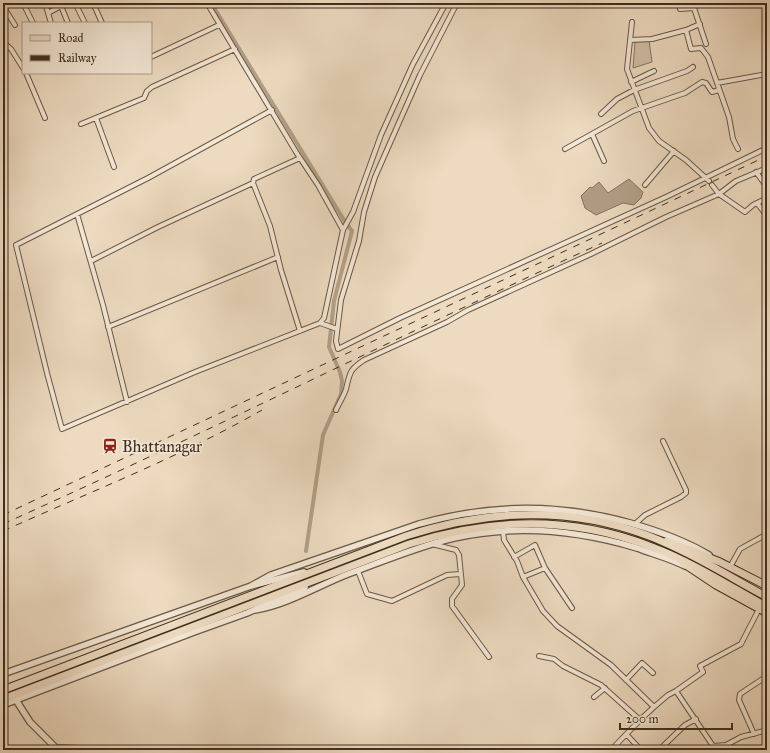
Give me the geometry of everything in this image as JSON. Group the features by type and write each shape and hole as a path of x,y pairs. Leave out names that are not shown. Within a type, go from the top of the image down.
{"main road":[{"path":"3,690 320,568 442,525 495,516 526,514 575,518 609,524 684,546 720,562 767,586"},
{"path":"3,698 408,544 444,533 482,526 527,523 588,528 635,540 668,554 753,600 767,613"},
{"path":"649,536 680,550 767,597"},
{"path":"668,554 698,573 763,608"}],"street":[{"path":"23,3 32,22"},
{"path":"45,3 51,22"},
{"path":"75,3 84,22"},
{"path":"93,3 102,22"},
{"path":"214,3 208,4 219,25 318,185 343,230"},
{"path":"272,110 148,178 16,245 62,429 195,372 320,323 324,318 343,230 349,220 381,135 414,64 446,3"},
{"path":"457,3 420,74 375,177 364,212 359,241 341,300 336,341 338,348 400,318 707,179 767,148"},
{"path":"679,3 680,9 694,8 706,44"},
{"path":"3,6 15,25"},
{"path":"48,13 61,6 68,22"},
{"path":"632,22 627,69 652,134 707,179"},
{"path":"630,40 652,39 686,30 700,24"},
{"path":"152,57 219,25"},
{"path":"686,30 691,49 701,48 708,57 729,118 733,139 738,149"},
{"path":"4,44 11,49 22,66"},
{"path":"82,124 144,98 147,91 152,87 235,49"},
{"path":"601,114 617,99 634,90 687,71 693,67"},
{"path":"631,82 654,71"},
{"path":"26,74 45,118"},
{"path":"717,83 767,74"},
{"path":"565,149 641,108 685,93 702,82 706,83 712,92 719,90"},
{"path":"96,118 114,167"},
{"path":"592,134 604,161"},
{"path":"646,185 674,151"},
{"path":"91,261 158,227 253,183 254,179 300,158"},
{"path":"336,410 345,391 348,375 352,369 364,360 446,322 468,310 591,254 659,220 719,194 736,181 767,168"},
{"path":"756,172 767,187"},
{"path":"253,183 270,226 300,331"},
{"path":"712,185 719,194 745,212 767,198"},
{"path":"757,203 767,216"},
{"path":"77,214 91,261 127,402"},
{"path":"108,327 278,257"},
{"path":"320,323 337,329"},
{"path":"635,524 645,515 686,493 686,490 663,441"},
{"path":"251,586 271,575 401,530 444,517 497,508 553,508 593,514 635,524 679,539 720,562"},
{"path":"255,610 276,606 358,571 432,544 468,535 503,531 549,530 598,537 662,556 698,573"},
{"path":"503,531 504,540 543,612 557,626 611,665 654,707"},
{"path":"730,567 740,549 767,534"},
{"path":"432,544 456,550 459,554 462,585 452,599 452,606 489,657"},
{"path":"514,557 535,545 545,568 572,608"},
{"path":"3,674 251,586 320,568"},
{"path":"523,577 545,568"},
{"path":"3,705 255,610 337,571"},
{"path":"358,571 367,594 392,601 447,575 460,574"},
{"path":"610,750 668,695 703,672 700,666 741,644 763,608"},
{"path":"539,656 554,659 563,666 604,688 640,720"},
{"path":"626,680 642,663 653,673"},
{"path":"754,734 739,700 740,694 767,676"},
{"path":"594,697 604,688"},
{"path":"676,691 713,746"},
{"path":"16,700 30,722 56,748 104,750"},
{"path":"659,750 685,725 696,720"},
{"path":"706,750 713,746 726,745 741,737 767,730"},
{"path":"627,735 641,750"},
{"path":"726,745 728,750"}],"shaded area":[{"path":"649,40 652,62 633,68 635,42"},
{"path":"629,179 643,192 641,198 634,205 623,203 596,215 585,208 581,196 590,187 592,188 599,182 608,193"}],"waterway":[{"path":"213,6 352,231 334,301 329,347 340,372 342,381 341,394 323,435 306,551"}],"railway":[{"path":"3,515 767,156"},
{"path":"3,524 153,455 602,243"},
{"path":"3,531 167,459 262,410"}],"place":[{"name":"Bhattanagar","path":"110,446"}]}
